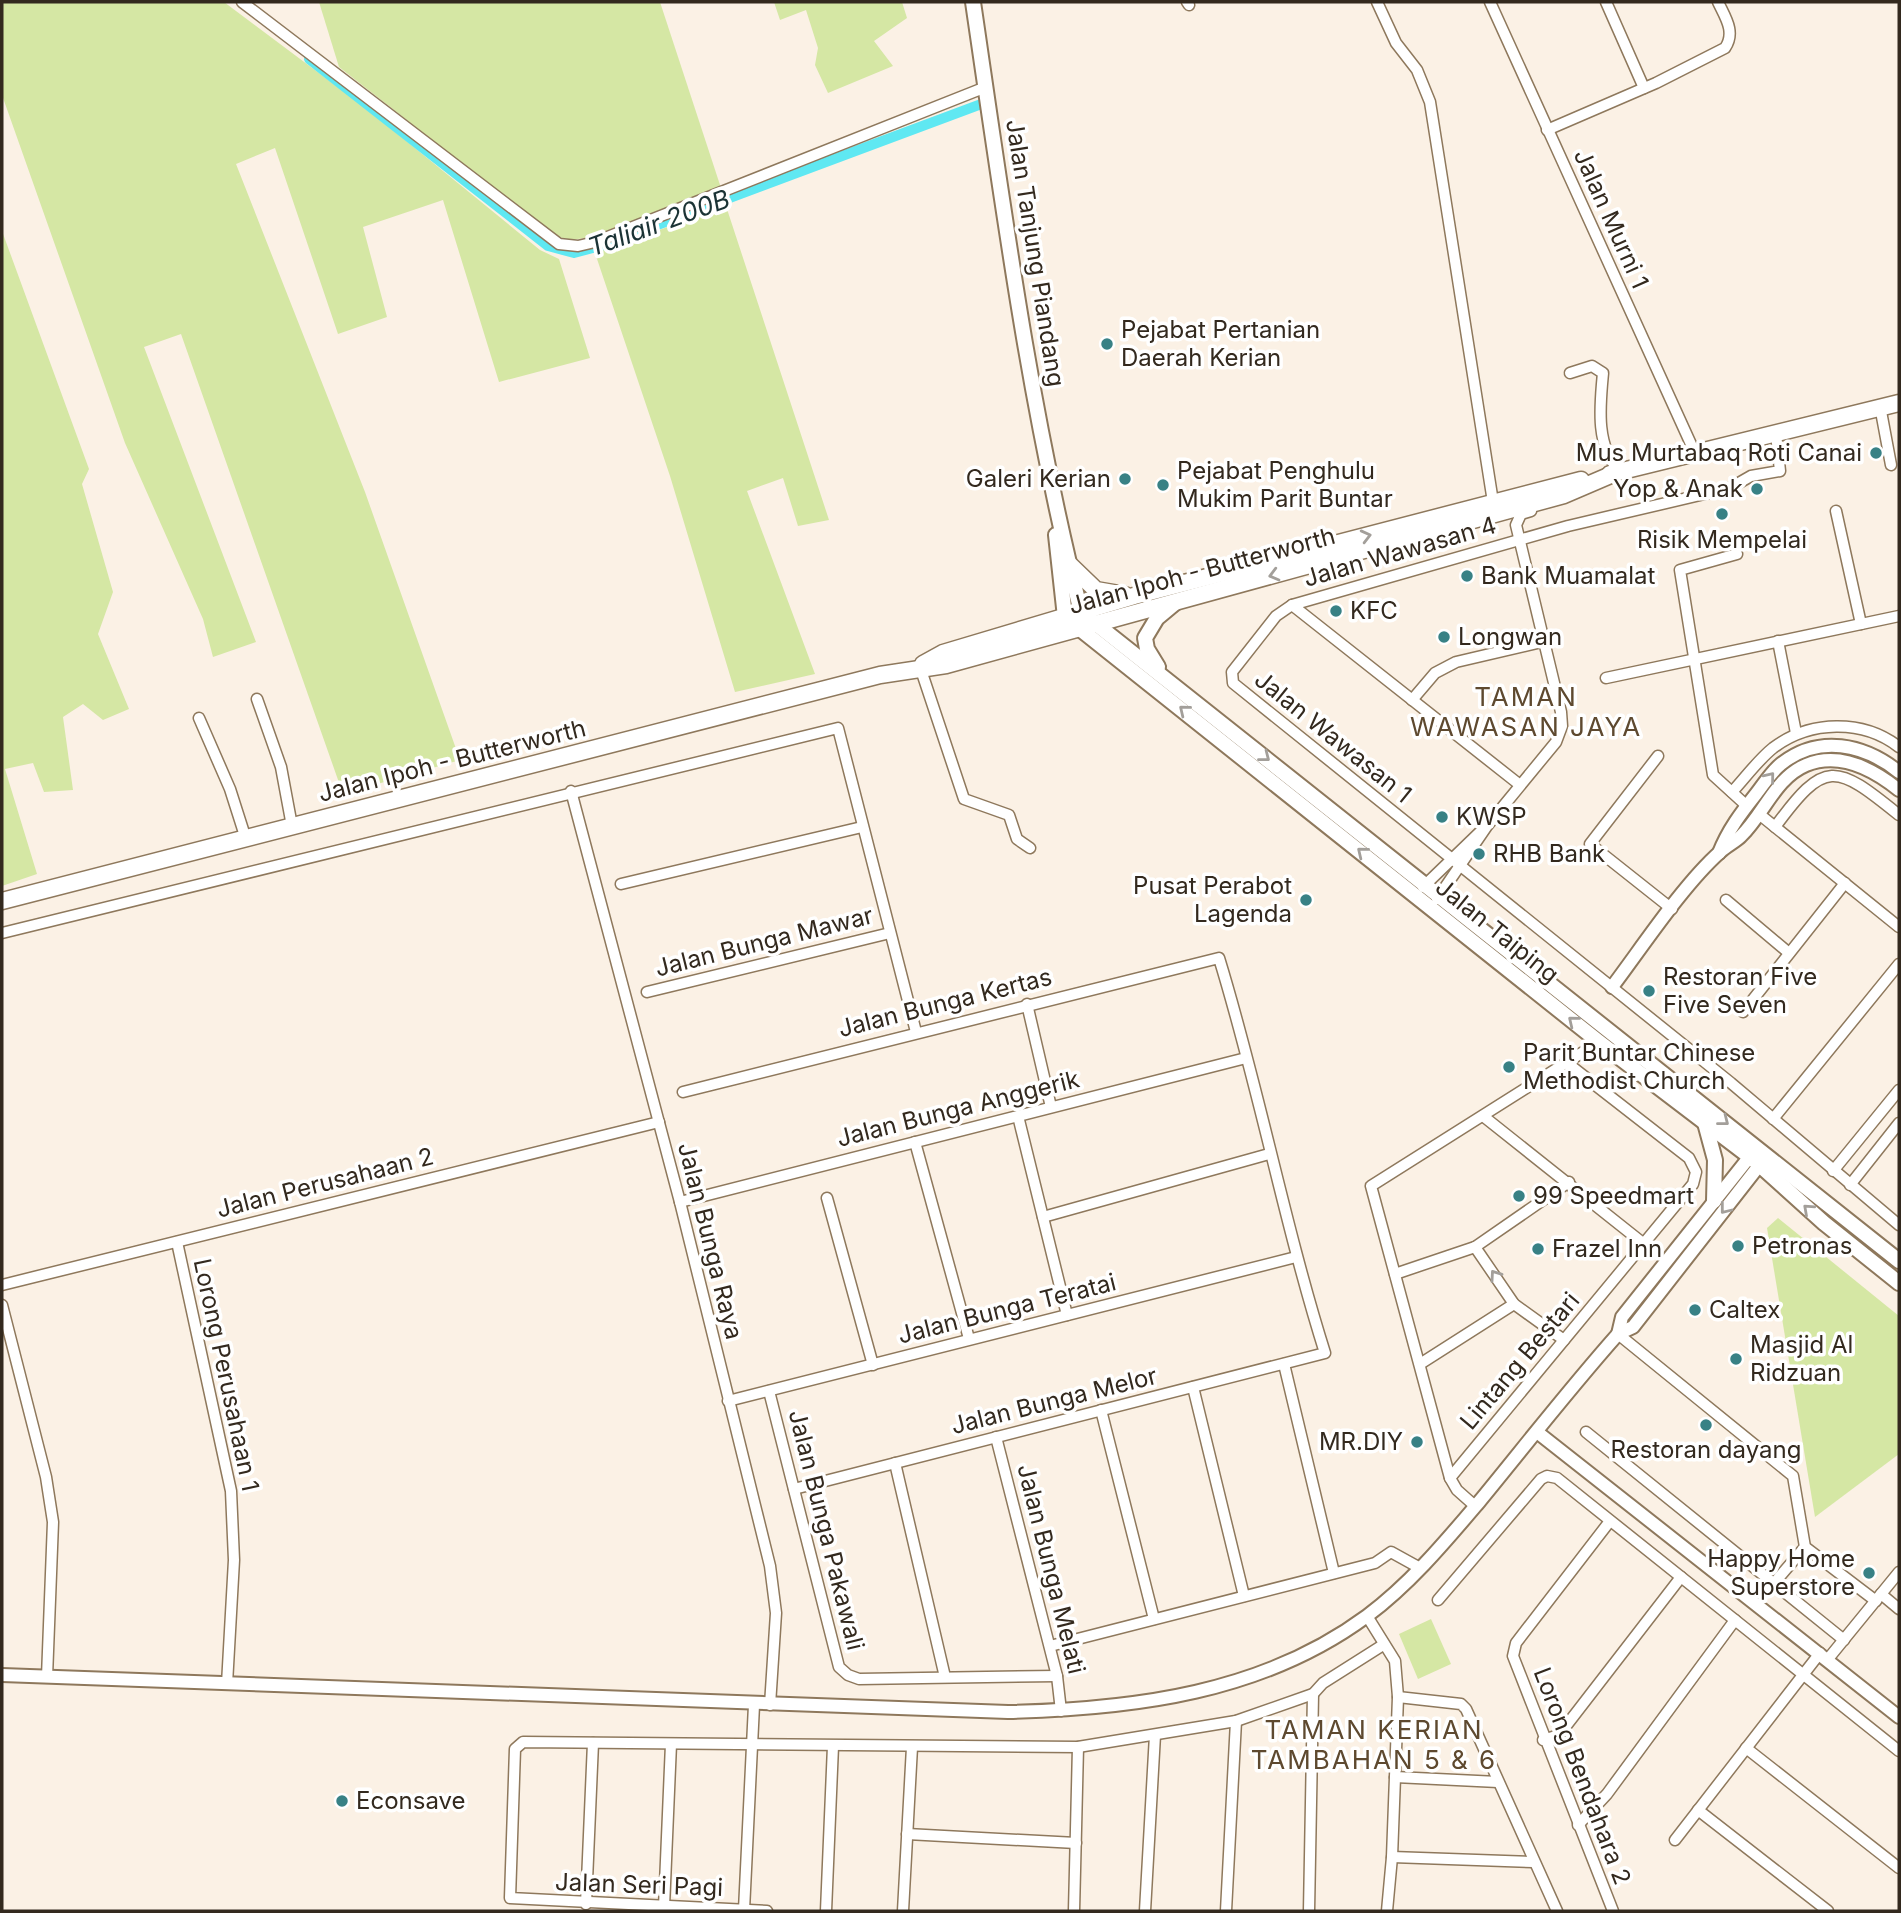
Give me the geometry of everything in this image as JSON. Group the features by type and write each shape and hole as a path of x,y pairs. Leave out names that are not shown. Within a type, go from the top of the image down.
{"highway":[{"name":"Jalan Ipoh - Butterworth","path":"2,901 245,836 917,668 946,665 1080,620 1134,596 1493,502 1612,462 1695,453 1899,403"},
{"name":"Jalan Ipoh - Butterworth","path":"917,668 943,653 1065,617 1096,623 1540,501 1612,462"},
{"path":"1069,564 1096,590 1134,596"}],"main road":[{"name":"Jalan Tanjung Piandang","path":"974,2 1039,426 1080,620"},
{"name":"Jalan Tanjung Piandang","path":"1056,511 1056,554 1065,617"},
{"path":"1164,677 1147,649 1145,638 1157,618 1175,603"},
{"name":"Jalan Taiping","path":"1080,620 1420,889"},
{"name":"Jalan Taiping","path":"1096,623 1420,889 1599,1042 1705,1123 1758,1156 1824,1223 1899,1283"},
{"name":"Jalan Taiping","path":"1435,902 1758,1156 1899,1261"},
{"path":"1705,1123 1715,1160 1714,1201"}],"street":[{"path":"242,2 559,244 578,246 595,242 986,88"},
{"path":"1377,2 1396,43 1417,70 1430,102 1493,502"},
{"name":"Jalan Murni 1","path":"1490,2 1695,453"},
{"path":"1606,2 1644,88"},
{"path":"1547,130 1644,88 1725,48 1731,40 1730,29 1718,2"},
{"path":"1570,373 1592,366 1603,373 1600,424 1612,462"},
{"path":"1880,406 1891,465"},
{"name":"Jalan Wawasan 4","path":"1292,605 1520,539 1730,488 1751,476 1782,470 1776,434"},
{"path":"1516,525 1521,514 1534,511 1540,501"},
{"path":"1836,511 1861,624"},
{"path":"1435,902 1462,867 1487,826 1556,742 1562,726 1546,641 1516,525 1507,518 1485,525 1476,519"},
{"path":"1737,554 1679,570 1696,659 1713,775 1747,806"},
{"path":"1292,605 1520,785"},
{"name":"Jalan Wawasan 1","path":"1292,605 1276,616 1232,673 1233,682 1239,689 1612,987 1899,1225"},
{"path":"1606,678 1899,616"},
{"path":"1412,700 1435,673 1456,662 1546,641"},
{"path":"1778,641 1796,733"},
{"path":"917,668 964,799 1009,815 1017,839 1030,848"},
{"path":"257,699 281,766 292,826"},
{"path":"199,718 230,789 245,836"},
{"path":"1732,792 1771,750 1796,733 1839,726 1857,728 1885,735 1899,747"},
{"path":"2,933 571,791 838,728 916,1032"},
{"path":"1612,987 1718,853 1730,827 1779,765 1817,746 1860,748 1881,757 1899,772"},
{"path":"1658,756 1590,844 1672,909"},
{"path":"1718,853 1742,836 1787,777 1804,765 1823,760 1862,766 1899,790"},
{"path":"1775,827 1803,789 1816,779 1829,777 1859,782 1899,815"},
{"name":"Jalan Bunga Raya","path":"571,791 680,1202 770,1566 776,1613 770,1705"},
{"path":"1759,814 1899,927"},
{"path":"1420,889 1487,826"},
{"path":"621,884 862,827"},
{"path":"1742,1012 1845,883"},
{"path":"1726,900 1789,953"},
{"name":"Jalan Bunga Mawar","path":"648,992 890,933"},
{"name":"Jalan Bunga Kertas","path":"683,1092 1219,958 1246,1058"},
{"path":"1773,1119 1899,964"},
{"path":"1027,1004 1051,1107"},
{"path":"1475,1506 1457,1490 1450,1478 1371,1186 1599,1042"},
{"path":"1246,1058 1296,1257"},
{"name":"Jalan Bunga Anggerik","path":"680,1202 1246,1058"},
{"name":"Lintang Bestari","path":"1450,1478 1693,1184 1696,1172 1689,1158 1567,1063"},
{"path":"1833,1171 1899,1090"},
{"path":"1483,1115 1644,1244"},
{"path":"1018,1116 1067,1315"},
{"name":"Jalan Perusahaan 2","path":"2,1285 659,1122"},
{"path":"1850,1185 1899,1123"},
{"path":"915,1142 968,1335"},
{"path":"1043,1217 1269,1154"},
{"path":"1618,1334 1622,1317 1714,1201 1758,1156"},
{"path":"2,1675 933,1711 1061,1711 1173,1698 1218,1687 1262,1672 1314,1648 1367,1616 1420,1568 1618,1334 1633,1326 1758,1156"},
{"path":"1395,1274 1475,1247 1569,1182"},
{"path":"827,1198 873,1365"},
{"name":"Lorong Perusahaan 1","path":"177,1242 230,1491 234,1560 227,1684"},
{"path":"1475,1247 1514,1304 1564,1340"},
{"name":"Jalan Bunga Teratai","path":"728,1401 1296,1257"},
{"name":"Jalan Bunga Melor","path":"794,1489 1325,1353 1296,1257"},
{"path":"1420,1364 1514,1304"},
{"path":"2,1305 46,1477 53,1522 47,1677"},
{"path":"1618,1334 1793,1476 1805,1546 1899,1609"},
{"path":"1284,1364 1334,1573"},
{"path":"1193,1387 1244,1596"},
{"name":"Jalan Bunga Pakawali","path":"769,1391 839,1667 848,1675 859,1679 1057,1675"},
{"path":"1101,1410 1154,1619"},
{"path":"1537,1432 1899,1717"},
{"path":"1586,1432 1844,1640"},
{"name":"Jalan Bunga Melati","path":"996,1437 1057,1675 1061,1711"},
{"path":"895,1463 945,1677"},
{"path":"1438,1600 1541,1479 1547,1476 1557,1478 1899,1751"},
{"name":"Lorong Bendahara 2","path":"1611,1521 1513,1649 1544,1740 1613,1911"},
{"path":"1775,1583 1805,1546"},
{"path":"1050,1646 1375,1563 1391,1552 1420,1568"},
{"path":"1675,1840 1803,1674 1844,1640 1899,1572"},
{"path":"1544,1740 1559,1735 1681,1577"},
{"path":"1367,1616 1395,1661 1398,1698 1392,1857 1387,1911"},
{"path":"1578,1825 1607,1794 1735,1620"},
{"path":"586,1904 593,1743 1078,1747 1236,1721 1313,1694 1323,1683 1383,1645"},
{"path":"1309,1911 1313,1694"},
{"path":"1398,1698 1461,1704 1466,1709 1557,1911"},
{"path":"744,1910 754,1705"},
{"path":"1226,1911 1236,1721"},
{"path":"1145,1911 1155,1735"},
{"name":"Jalan Seri Pagi","path":"593,1743 518,1744 515,1749 510,1898 586,1904 767,1911"},
{"path":"664,1907 671,1744"},
{"path":"826,1911 833,1746"},
{"path":"903,1911 912,1747"},
{"path":"1074,1911 1078,1747"},
{"path":"1746,1748 1899,1868"},
{"path":"1395,1777 1498,1782"},
{"path":"1698,1810 1828,1911"},
{"path":"907,1834 1076,1843"},
{"path":"1392,1857 1533,1862"}],"green space":[{"path":"2,2 224,2 367,109 540,250 559,259 590,358 499,382 443,200 363,227 387,317 338,334 275,148 236,164 365,492 460,760 343,794 181,334 144,347 256,642 213,657 203,619 125,443 2,95"},
{"path":"319,2 660,2 721,188 591,237 571,240 555,236 339,67"},
{"path":"774,2 902,2 907,18 874,41 893,66 828,93 815,65 818,48 806,10 780,20"},
{"path":"726,206 829,520 798,526 783,478 747,491 815,674 735,692 670,476 595,253"},
{"path":"2,231 89,469 82,484 113,592 98,634 129,709 103,720 83,704 63,717 73,790 44,792 33,763 5,769 37,874 2,886"},
{"path":"1778,1218 1899,1316 1899,1454 1815,1517 1767,1228"},
{"path":"1431,1619 1451,1664 1418,1679 1399,1634"}],"waterway":[{"name":"Taliair 200B","path":"309,59 548,246 574,253 604,245 984,103"}],"place":[{"name":"Pejabat Pertanian Daerah Kerian","path":"1107,344"},
{"name":"Mus Murtabaq Roti Canai","path":"1876,453"},
{"name":"Galeri Kerian","path":"1125,479"},
{"name":"Pejabat Penghulu Mukim Parit Buntar","path":"1163,485"},
{"name":"Yop & Anak","path":"1757,489"},
{"name":"Risik Mempelai","path":"1722,514"},
{"name":"Bank Muamalat","path":"1467,576"},
{"name":"KFC","path":"1336,611"},
{"name":"Longwan","path":"1444,637"},
{"name":"KWSP","path":"1442,817"},
{"name":"RHB Bank","path":"1479,854"},
{"name":"Pusat Perabot Lagenda","path":"1306,900"},
{"name":"Restoran Five Five Seven","path":"1649,991"},
{"name":"Parit Buntar Chinese Methodist Church","path":"1509,1067"},
{"name":"99 Speedmart","path":"1519,1196"},
{"name":"Petronas","path":"1738,1246"},
{"name":"Frazel Inn","path":"1538,1249"},
{"name":"Caltex","path":"1695,1310"},
{"name":"Masjid Al Ridzuan","path":"1736,1359"},
{"name":"Restoran dayang","path":"1706,1425"},
{"name":"MR.DIY","path":"1417,1442"},
{"name":"Happy Home Superstore","path":"1869,1573"},
{"name":"Econsave","path":"342,1801"}],"district":[{"name":"TAMAN WAWASAN JAYA","path":"1526,712"},
{"name":"TAMAN KERIAN TAMBAHAN 5 & 6","path":"1374,1745"}]}
